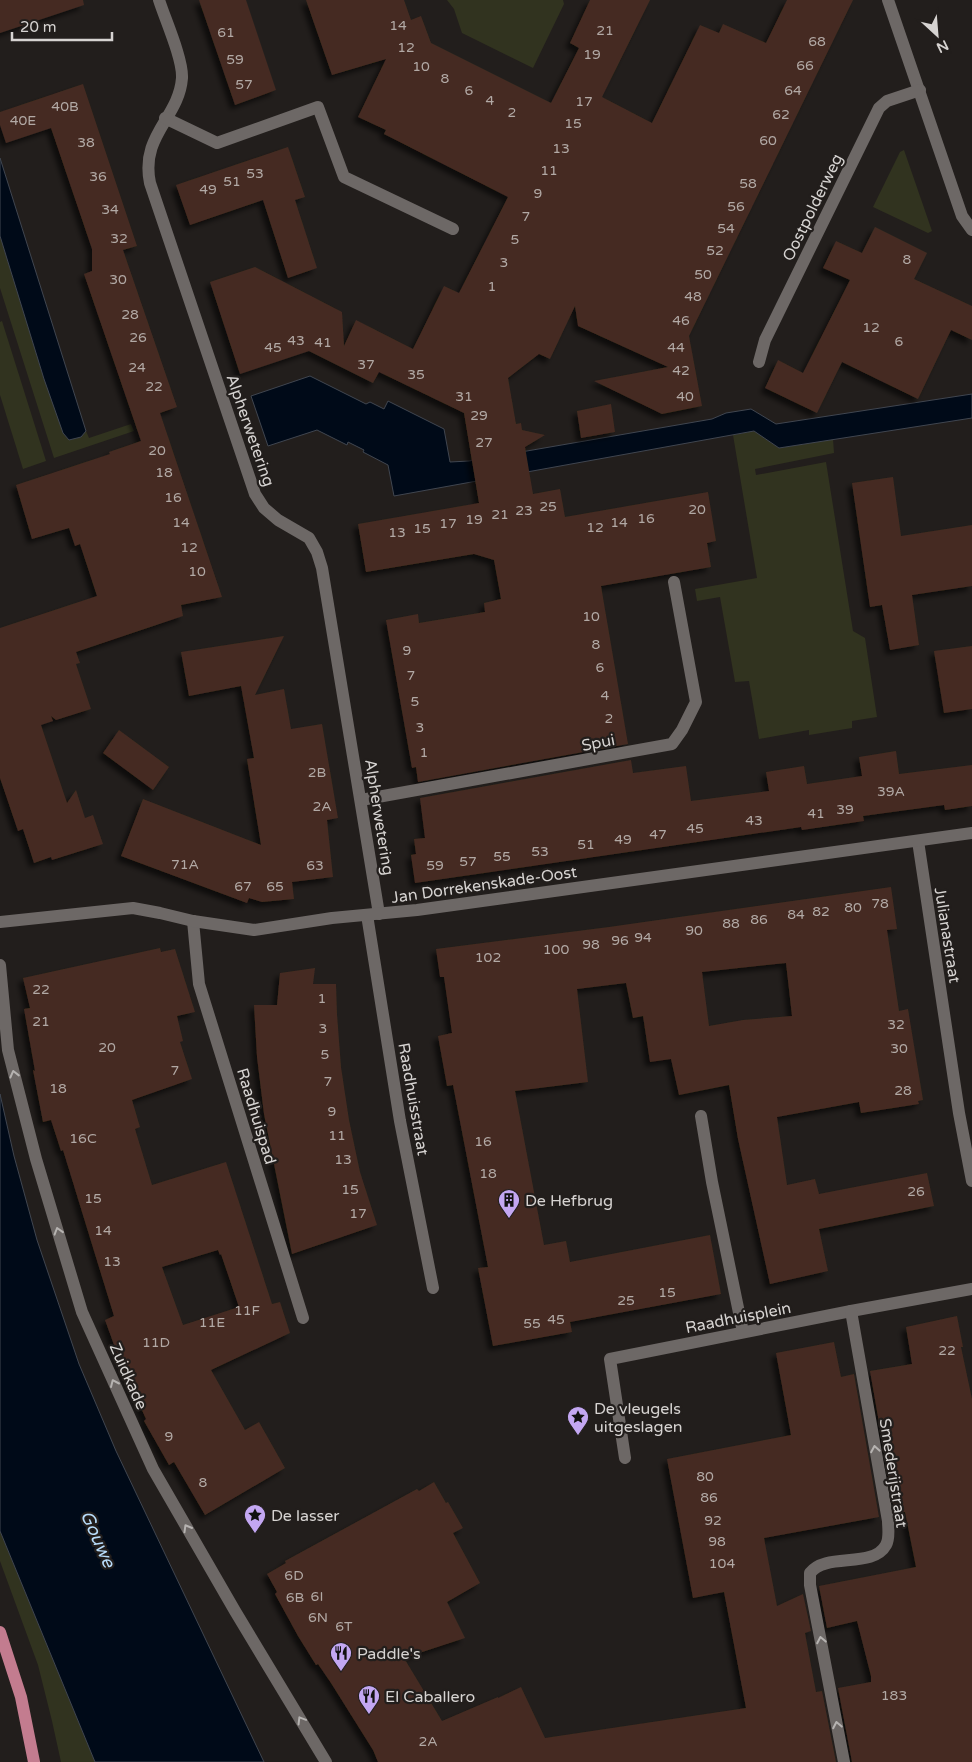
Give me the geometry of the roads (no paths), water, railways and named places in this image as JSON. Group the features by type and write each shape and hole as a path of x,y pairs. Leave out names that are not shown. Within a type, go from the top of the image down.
{"main road":[{"path":"0,1632 21,1697 34,1762"}],"street":[{"name":"Alpherwetering","path":"159,0 179,59 182,75 178,94 150,148 147,165 150,183 255,494 264,508 278,520 309,538 317,552 322,568 361,800 373,914"},
{"path":"888,0 962,216 972,230"},
{"name":"Oostpolderweg","path":"759,362 765,340 879,108 888,101 920,90"},
{"path":"166,118 217,143 318,107 344,177 453,228"},
{"name":"Spui","path":"361,800 672,744 682,730 696,702 674,582"},
{"name":"Jan Dorrekenskade-Oost","path":"0,922 133,908 193,921 254,930 972,833"},
{"name":"Julianastraat","path":"918,841 972,1182"},
{"name":"Raadhuisstraat","path":"373,914 400,1121 433,1288"},
{"name":"Raadhuispad","path":"193,921 199,984 303,1318"},
{"name":"Zuidkade","path":"0,965 8,1050 36,1159 82,1312 153,1469 234,1611 326,1762"},
{"path":"701,1116 712,1182 743,1332"},
{"name":"Raadhuisplein","path":"625,1458 610,1359 972,1289"},
{"name":"Smederijstraat","path":"844,1762 810,1585 810,1573 819,1565 864,1558 876,1554 886,1545 889,1534 851,1311"}],"water":[{"path":"0,158 86,431 81,437 69,440 63,433 44,379 0,236"},
{"path":"310,376 366,404 370,402 384,409 388,401 444,429 450,462 469,461 712,419 726,413 751,409 776,424 972,394 972,418 779,448 754,431 394,496 388,465 348,442 347,445 317,430 268,446 251,396"},
{"name":"Gouwe","path":"0,1094 14,1156 37,1240 79,1364 116,1451 264,1762 95,1762 0,1531"}],"place":[{"name":"De Hefbrug","path":"509,1219"},
{"name":"De vleugels uitgeslagen","path":"578,1436"},
{"name":"De lasser","path":"255,1534"},
{"name":"Paddle's","path":"341,1672"},
{"name":"El Caballero","path":"369,1715"}]}
